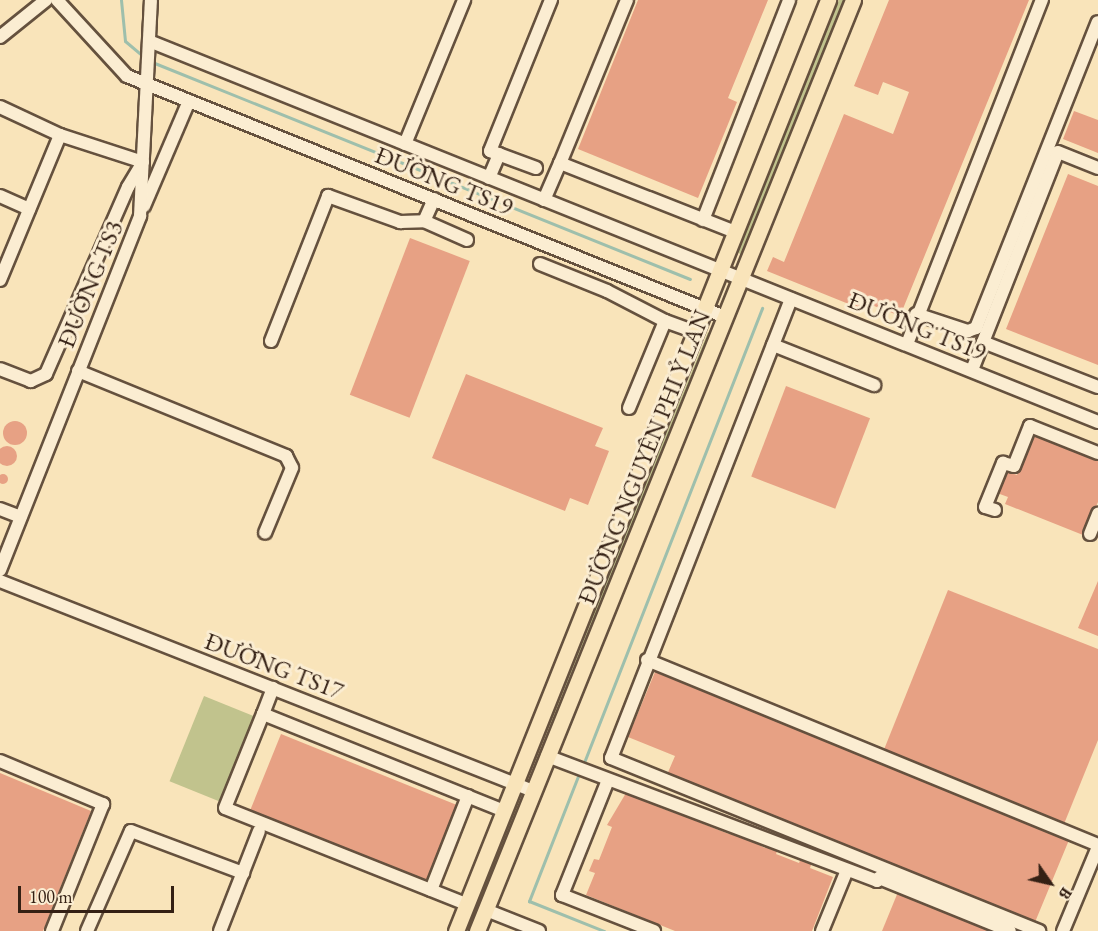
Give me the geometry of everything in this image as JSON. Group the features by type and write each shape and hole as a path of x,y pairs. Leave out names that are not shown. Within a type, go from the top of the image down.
{"main road":[{"name":"ĐƯỜNG NGUYÊN PHI Ỷ LAN","path":"456,931 828,0"},
{"name":"ĐƯỜNG NGUYÊN PHI Ỷ LAN","path":"477,931 853,0"}],"street":[{"path":"0,37 46,0"},
{"name":"ĐƯỜNG TS19","path":"57,0 107,57 127,76 148,77 189,101 725,317"},
{"name":"ĐƯỜNG TS3","path":"0,570 140,216 151,0"},
{"path":"405,144 464,0"},
{"path":"536,168 490,151 551,0"},
{"path":"544,200 627,0"},
{"path":"703,220 789,0"},
{"path":"907,344 916,315 1042,0"},
{"path":"916,315 968,331 976,328 1098,22"},
{"name":"ĐƯỜNG TS19","path":"149,40 1098,422"},
{"path":"140,216 189,101"},
{"path":"0,107 60,135 143,162 128,187 46,374 32,381 0,369"},
{"path":"0,280 60,135"},
{"path":"972,370 1058,152 1098,168"},
{"path":"489,178 499,154"},
{"path":"560,163 735,232"},
{"path":"0,196 29,209"},
{"path":"271,341 328,196 400,222 424,222 467,240"},
{"path":"424,222 434,199"},
{"path":"557,249 545,266 607,291 665,321 695,332"},
{"path":"791,298 647,660 611,758 1039,931"},
{"path":"629,408 665,321"},
{"path":"983,342 1098,387"},
{"path":"773,345 874,385"},
{"path":"78,371 286,456 292,468 265,533"},
{"path":"995,510 986,507 1003,463 1014,466 1030,426 1098,453"},
{"path":"0,509 21,517"},
{"path":"1090,534 1098,514"},
{"name":"ĐƯỜNG TS17","path":"0,581 533,791"},
{"path":"647,660 1098,846 1063,931"},
{"path":"273,688 225,808 466,904"},
{"path":"263,714 504,811"},
{"path":"547,756 847,870 877,881 879,878 1010,931"},
{"path":"0,761 103,804 51,931"},
{"path":"602,777 562,895 654,931"},
{"path":"431,890 468,796"},
{"path":"87,931 131,831 243,873"},
{"path":"220,931 260,831"},
{"path":"822,931 847,870"},
{"path":"486,910 509,926 539,931"}],"green space":[{"path":"839,0 847,0 741,255 738,252"},
{"path":"708,332 710,334 530,774 529,768"},
{"path":"204,696 256,717 221,802 170,781"},
{"path":"517,806 470,931 463,931 513,807"}],"building":[{"path":"638,0 768,0 728,98 737,102 698,198 578,149"},
{"path":"889,0 1029,0 900,316 869,304 866,311 767,271 773,257 784,262 844,114 893,134 909,92 883,82 878,95 854,86"},
{"path":"1074,111 1098,120 1098,153 1063,139"},
{"path":"1068,174 1098,186 1098,365 1006,329"},
{"path":"410,238 470,261 410,418 350,395"},
{"path":"466,374 603,428 595,446 609,451 588,505 570,498 565,511 432,458"},
{"path":"786,386 870,418 835,509 751,477"},
{"path":"15,421 23,425 27,433 23,441 15,445 7,441 3,433 7,425"},
{"path":"1034,434 1098,459 1098,502 1083,535 1005,504 1008,497 997,493 1006,471 1017,475"},
{"path":"7,446 14,449 17,456 14,463 7,466 0,463 -3,456 0,449"},
{"path":"3,474 7,475 7,483 3,484 -1,483 -2,479 -1,475"},
{"path":"1098,581 1098,636 1078,628"},
{"path":"948,590 1098,649 1098,740 1064,824 883,752"},
{"path":"655,672 1069,840 1033,927 666,777 675,756 628,737"},
{"path":"281,734 458,806 425,887 248,816"},
{"path":"0,773 91,811 43,931 0,931"},
{"path":"626,793 663,804 661,808 683,816 685,811 698,816 696,821 729,834 730,830 765,848 766,844 778,849 776,854 799,863 801,858 812,862 810,868 833,877 812,931 675,931 586,895 595,873 589,871 594,859 599,860 612,827 607,825"},
{"path":"898,892 993,931 882,931"}],"waterway":[{"path":"121,0 125,41 144,57"},
{"path":"152,62 690,279"},
{"path":"583,765 762,308"},
{"path":"580,771 529,901 604,931"}]}
